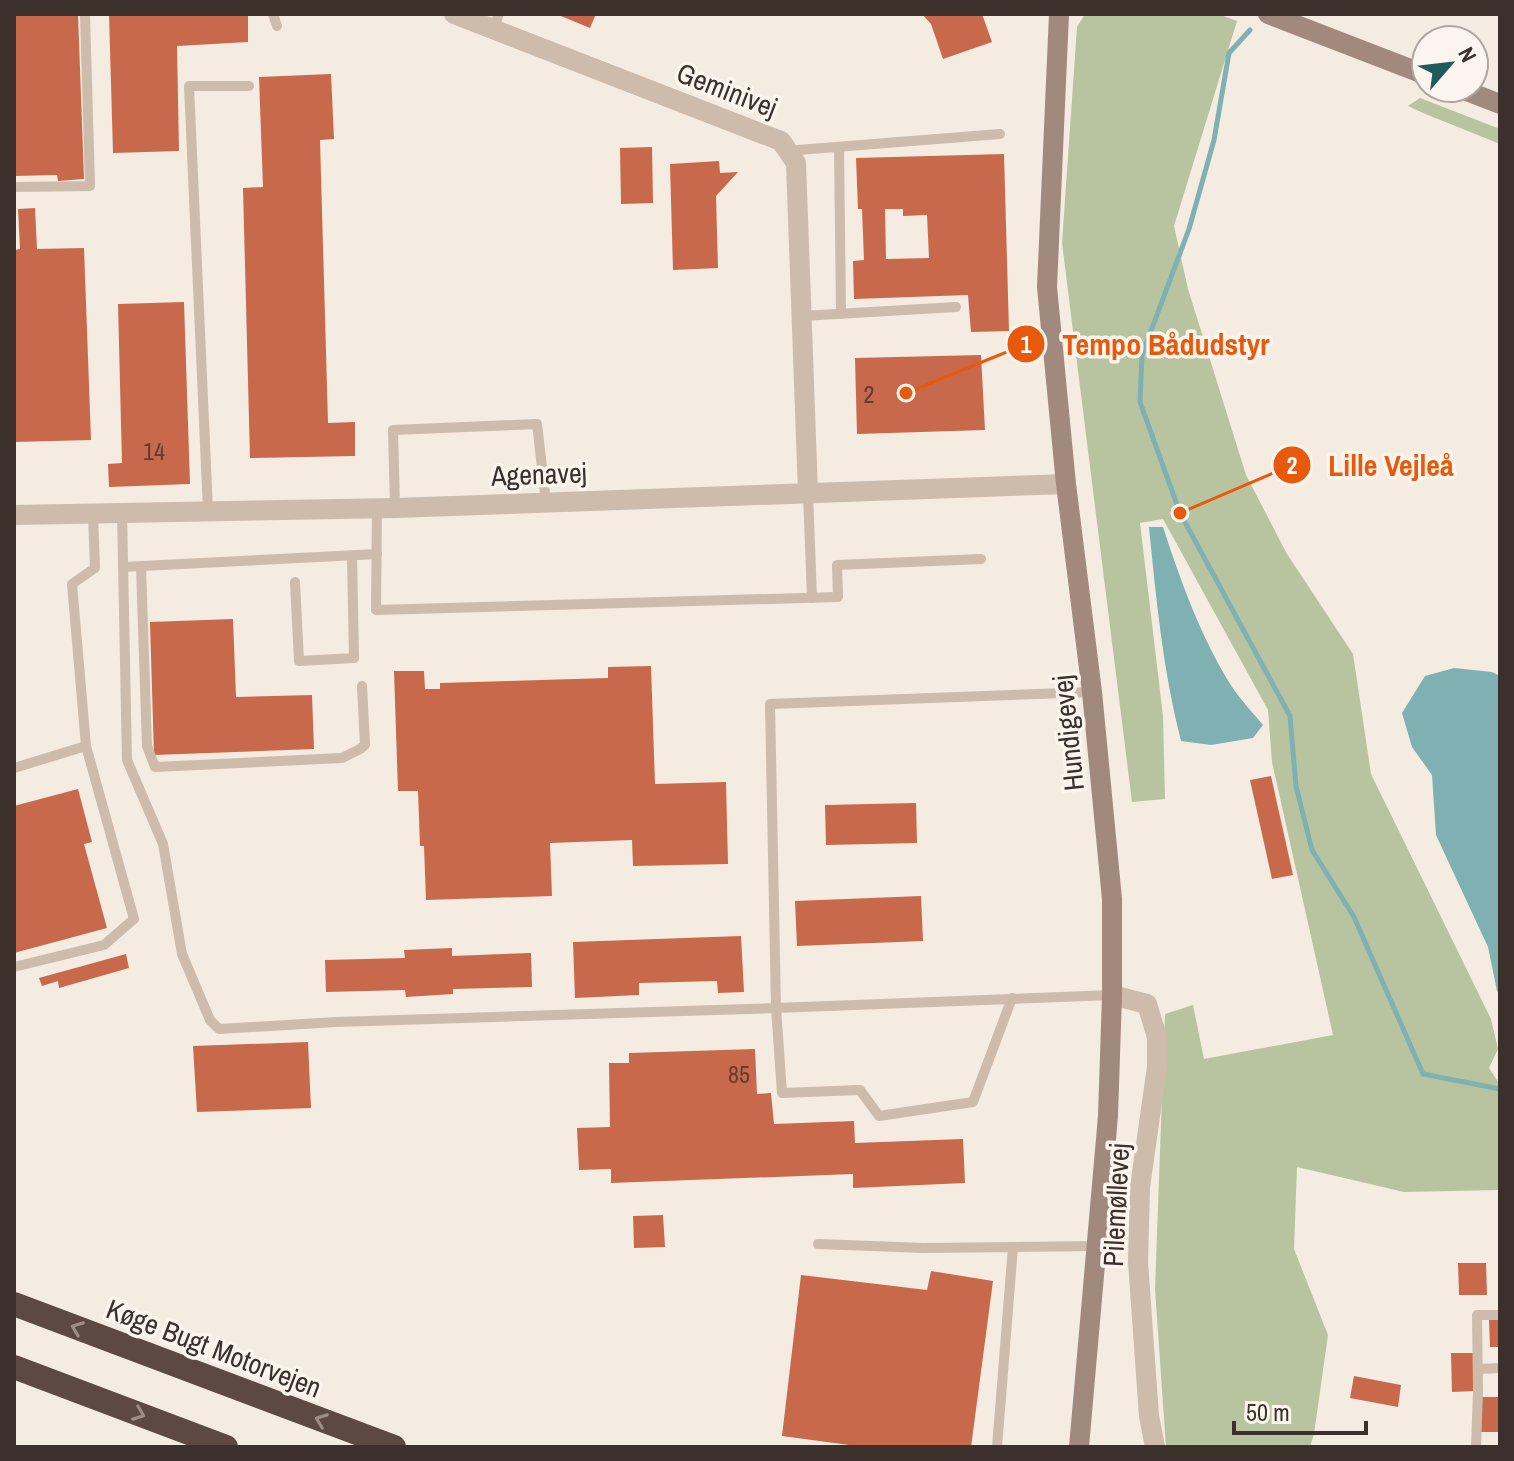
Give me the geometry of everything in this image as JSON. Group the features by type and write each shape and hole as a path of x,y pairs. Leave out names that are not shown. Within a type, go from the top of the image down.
{"highway":[{"name":"Køge Bugt Motorvejen","path":"14,1304 394,1447"},
{"path":"14,1367 226,1447"}],"street":[{"name":"Geminivej","path":"454,14 496,22 781,141 796,163 808,493"},
{"name":"Hundigevej","path":"1059,14 1047,287 1112,899 1108,1116 1079,1447"},
{"path":"1268,14 1410,69"},
{"name":"Agenavej","path":"14,515 386,508 1066,484"},
{"name":"Pilemøllevej","path":"1112,995 1147,1004 1157,1037 1157,1067 1140,1187 1138,1262 1149,1416 1155,1447"}],"lane":[{"path":"14,187 90,186 85,14"},
{"path":"273,14 277,26"},
{"path":"208,511 189,86 249,86"},
{"path":"789,153 1000,134"},
{"path":"839,147 841,314"},
{"path":"802,316 956,307"},
{"path":"546,502 537,424 393,430 386,508 377,554 376,610 838,597 837,565 981,559"},
{"path":"808,493 812,598"},
{"path":"122,513 127,760 163,844 182,954 210,1020 219,1029 336,1022 1112,995"},
{"path":"14,967 104,945 134,919 86,746 72,584 95,568 93,514"},
{"path":"123,567 377,554"},
{"path":"295,582 299,661 354,658 352,556"},
{"path":"141,567 147,746 155,767 342,758 365,745 362,686"},
{"path":"1012,998 973,1102 879,1116 860,1090 782,1093 776,1008 770,704 1092,692"},
{"path":"14,768 86,746"},
{"path":"818,1244 924,1248 1096,1246"},
{"path":"997,1447 1013,1247"},
{"path":"1476,1447 1477,1315 1500,1315"},
{"path":"1478,1369 1500,1368"}],"green space":[{"path":"1085,14 1218,14 1237,21 1174,226 1188,289 1246,475 1287,554 1353,654 1371,774 1491,1019 1498,1049 1489,1068 1500,1085 1500,1190 1404,1192 1297,1167 1294,1249 1328,1335 1310,1447 1166,1447 1155,1289 1165,1014 1193,1005 1204,1059 1333,1035 1272,762 1268,710 1163,519 1140,523 1163,716 1165,799 1132,802 1062,243 1077,27"},
{"path":"1435,104 1500,129 1500,144 1423,113 1408,106"}],"water":[{"path":"1149,527 1163,527 1211,649 1232,687 1263,725 1253,738 1211,745 1181,741 1165,661"},
{"path":"1454,668 1492,672 1500,676 1500,994 1488,947 1436,835 1432,775 1412,747 1402,713 1425,676"}],"building":[{"path":"14,14 78,14 84,179 58,181 57,175 14,176"},
{"path":"109,14 248,14 248,42 177,46 179,151 113,153"},
{"path":"556,14 596,14 590,28"},
{"path":"922,14 982,14 992,42 943,59 931,24"},
{"path":"331,74 334,139 320,140 328,423 355,422 355,456 250,458 243,188 263,187 259,77"},
{"path":"652,147 653,203 621,204 620,148"},
{"path":"1004,154 1009,331 971,332 968,295 854,299 853,261 864,260 856,158","holes":["885,209 903,209 903,216 927,215 929,258 886,259"]},
{"path":"719,161 720,173 738,172 716,196 718,268 673,270 670,164"},
{"path":"35,208 37,249 84,248 91,440 14,442 14,250 20,249 18,209"},
{"path":"184,302 190,484 109,487 108,464 122,463 118,304"},
{"path":"981,355 985,430 857,434 855,358"},
{"path":"233,619 236,697 312,695 314,749 154,755 150,622"},
{"path":"651,666 655,784 726,782 728,864 633,866 632,840 550,843 552,896 426,900 418,791 398,791 394,671 424,671 425,689 440,689 440,683 608,678 608,667"},
{"path":"1271,776 1293,875 1272,879 1250,780"},
{"path":"78,789 92,842 84,844 107,928 14,953 14,806"},
{"path":"916,803 917,843 826,845 825,805"},
{"path":"921,896 923,941 797,946 795,901"},
{"path":"741,936 744,992 718,993 717,981 639,983 639,995 575,998 573,942"},
{"path":"452,948 452,956 531,953 532,987 453,989 453,994 406,997 405,990 326,992 325,960 405,958 404,950"},
{"path":"126,954 129,968 59,988 58,981 42,986 39,978"},
{"path":"308,1042 311,1108 197,1112 193,1046"},
{"path":"755,1049 757,1094 771,1093 774,1124 854,1121 855,1143 963,1139 965,1183 853,1188 853,1174 611,1183 611,1169 579,1170 577,1128 610,1127 609,1063 629,1063 629,1053"},
{"path":"663,1215 665,1247 634,1248 633,1216"},
{"path":"1458,1263 1486,1263 1487,1295 1459,1295"},
{"path":"931,1271 993,1281 971,1447 864,1447 782,1436 801,1275 927,1290"},
{"path":"1500,1319 1500,1347 1490,1347 1489,1320"},
{"path":"1451,1353 1474,1353 1475,1391 1452,1392"},
{"path":"1354,1376 1401,1385 1398,1407 1350,1398"},
{"path":"1481,1397 1500,1397 1500,1432 1481,1432"}],"waterway":[{"path":"1250,30 1229,53 1214,140 1189,229 1142,355 1140,402 1180,513 1290,716 1296,786 1312,850 1354,917 1423,1074 1500,1089"}],"place":[{"name":"Tempo Bådudstyr","path":"906,393"},
{"name":"Lille Vejleå","path":"1180,513"}]}
